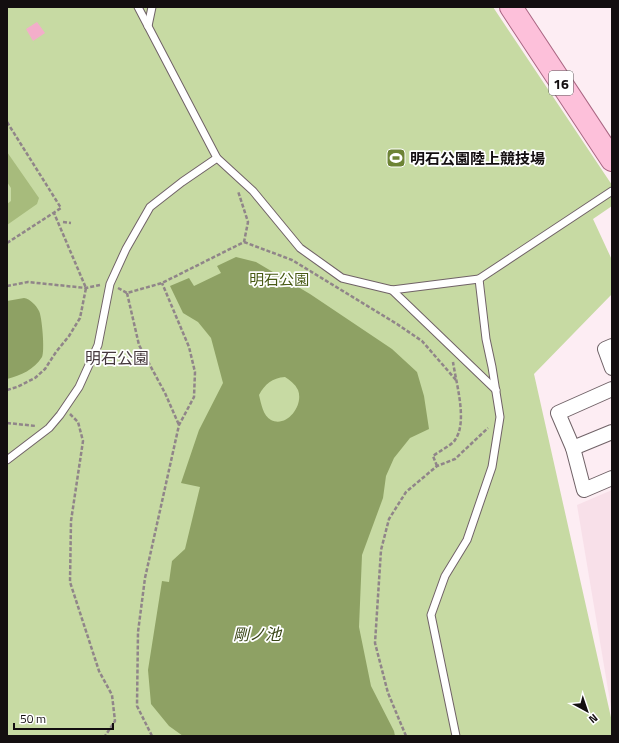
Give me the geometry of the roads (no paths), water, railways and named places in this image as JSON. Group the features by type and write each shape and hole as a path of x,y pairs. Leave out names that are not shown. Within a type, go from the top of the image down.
{"main road":[{"name":"16","path":"511,7 612,160"}],"street":[{"path":"612,346 605,349 612,368"},
{"path":"612,389 558,413 573,448 584,490 612,478"},
{"path":"573,448 612,432"}],"lane":[{"path":"138,7 217,158 253,192 300,248 342,278 392,290 479,279 612,191"},
{"path":"148,26 152,7"},
{"path":"7,460 48,428 65,408 79,387 98,345 110,284 126,249 150,207 182,182 217,158"},
{"path":"456,736 430,615 445,576 467,540 492,467 500,417 486,339 479,279"},
{"path":"392,290 496,390"}],"water":[{"name":"剛ノ池","path":"236,257 256,262 310,294 392,349 417,372 424,396 429,429 410,438 394,458 386,476 383,498 362,555 359,627 371,686 394,731 395,736 183,736 169,726 151,704 148,670 162,581 169,582 172,561 185,549 200,487 181,483 199,430 223,383 211,338 198,322 183,313 170,286 189,278 194,286 221,273 217,266","holes":["285,377 294,384 298,390 299,402 293,414 283,421 277,422 266,416 259,395 266,385 273,380"]},
{"path":"24,298 35,305 40,314 43,334 43,354 39,362 31,369 7,379 7,301"}],"place":[{"name":"明石公園陸上競技場","path":"396,158"}],"district":[{"name":"明石公園","path":"117,358"}]}
